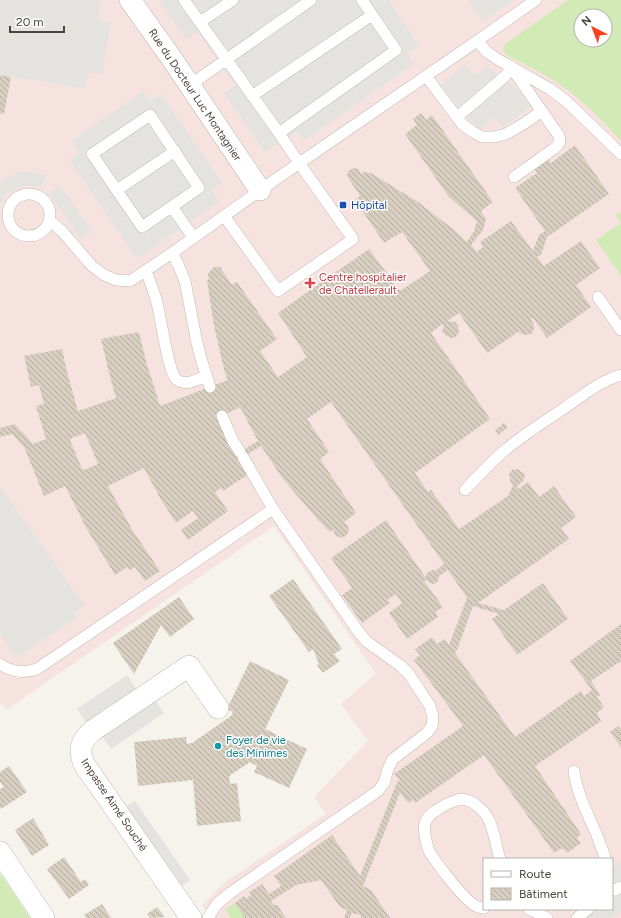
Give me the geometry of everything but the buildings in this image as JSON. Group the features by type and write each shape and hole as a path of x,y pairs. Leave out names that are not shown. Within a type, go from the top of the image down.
{"street":[{"name":"Rue du Docteur Luc Montagnier","path":"130,0 190,85 260,190"},
{"name":"Impasse Aimé Souché","path":"191,918 84,764 81,755 81,746 85,738 92,731 189,666 218,708"},
{"path":"0,852 44,918"}],"lane":[{"path":"184,0 353,239 278,291 224,216"},
{"path":"200,22 232,0"},
{"path":"190,85 311,0"},
{"path":"279,133 396,50 362,0"},
{"path":"50,221 62,231 91,265 104,275 116,280 130,281 536,0"},
{"path":"252,96 372,15"},
{"path":"477,41 487,52 566,100 621,154"},
{"path":"511,67 559,136 560,142 555,148 514,177"},
{"path":"457,117 503,78 511,67"},
{"path":"426,76 462,124 482,137 494,137 506,134 542,111"},
{"path":"150,115 175,151 199,188 142,227 92,154 150,115"},
{"path":"117,190 175,151"},
{"path":"172,207 193,237"},
{"path":"172,253 185,281 197,343 210,387"},
{"path":"146,271 157,304 172,372 176,379 182,383 191,382 206,376"},
{"path":"598,297 621,330"},
{"path":"465,490 491,463 520,438 606,380 621,375"},
{"path":"208,918 217,904 230,893 378,791 384,783 393,759 427,733 432,726 433,717 430,706 409,674 401,666 366,641 358,631 273,509 233,441 222,416"},
{"path":"0,664 15,672 31,671 41,666 273,509"},
{"path":"574,771 579,793 591,820 605,858"},
{"path":"483,908 478,907 461,892 450,880 430,852 425,832 425,823 428,817 454,801 465,799 471,801 486,814 500,858"},
{"path":"531,910 547,918"},
{"path":"577,918 587,910"}],"shaded area":[{"name":"Centre hospitalier de Chatellerault","path":"0,0 621,0 621,918 211,918 202,905 224,883 326,814 314,797 368,741 341,704 376,674 274,526 6,710 0,701"},
{"path":"0,0 92,0 101,2 98,19 111,22 102,75 88,72 85,89 0,74"},
{"path":"159,0 389,0 419,46 407,54 414,64 304,141 297,131 265,153 224,93 235,85 198,32 186,39"},
{"path":"468,0 515,0 483,21"},
{"path":"465,64 474,75 486,66 513,85 531,106 503,127 495,117 479,130 440,85"},
{"path":"143,91 150,101 161,94 222,183 212,190 220,201 137,259 69,160 79,152 71,141"},
{"path":"20,172 34,172 47,176 41,188 23,186 14,189 7,194 0,206 0,183 8,177"},
{"path":"59,185 93,231 81,239 49,194"},
{"path":"0,486 85,606 74,613 77,618 17,658 0,634"},
{"path":"127,675 137,690 87,724 77,709"},
{"path":"154,699 164,713 111,749 101,735"},
{"path":"135,801 190,880 179,888 124,808"},
{"path":"621,861 621,911 611,918 577,918 587,910 613,910 613,867"}],"green space":[{"path":"568,0 621,0 621,141 607,125 568,90 546,76 505,54 503,47"},
{"path":"621,212 621,223 615,215"},
{"path":"621,223 621,276 596,240"},
{"path":"1,874 30,918 0,918"},
{"path":"235,903 245,918 231,918 225,909"}],"place":[{"name":"Hôpital","path":"343,205"},
{"name":"Centre hospitalier de Chatellerault","path":"310,283"},
{"name":"Foyer de vie des Minimes","path":"218,746"}]}
